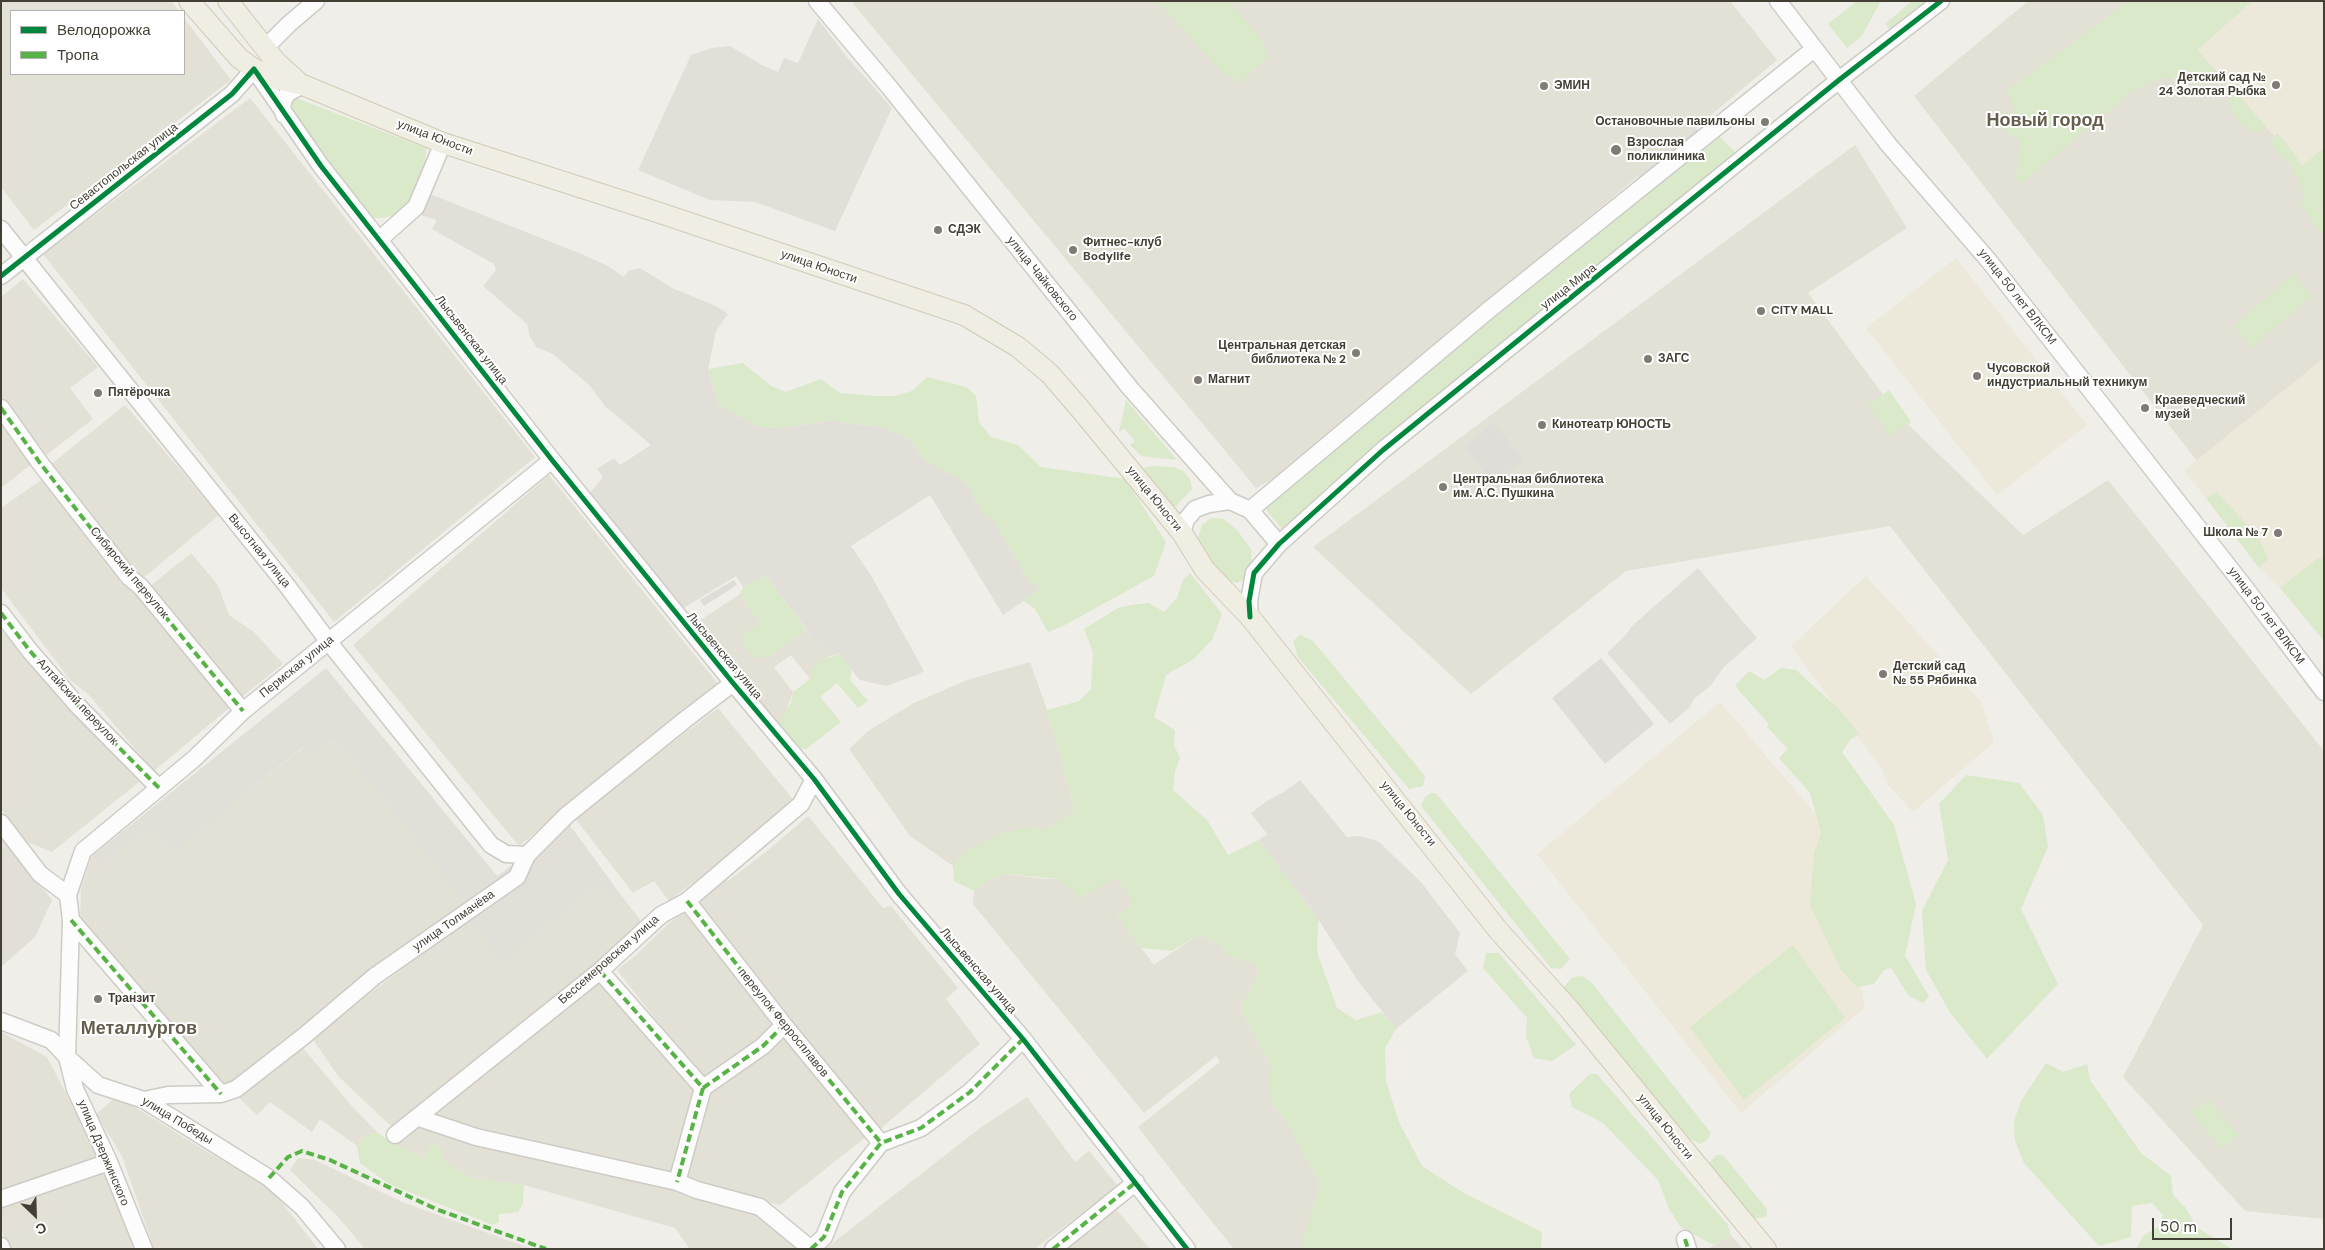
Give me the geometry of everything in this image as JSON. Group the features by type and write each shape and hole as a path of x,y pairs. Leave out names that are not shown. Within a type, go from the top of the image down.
{"main road":[{"name":"Лысьвенская улица","path":"189,1 239,58 254,69 303,85"},
{"path":"228,1 285,72 303,85"},
{"name":"Севастопольская улица","path":"254,69 264,48"},
{"name":"улица Юности","path":"303,85 443,143 657,212 964,315 1018,347 1050,374 1182,533 1205,570 1250,618 1498,930 1569,1009 1766,1249"}],"street":[{"path":"264,48 316,1"},
{"name":"улица Чайковского","path":"817,1 890,88 1130,388 1230,501 1250,510 1279,544"},
{"name":"улица 50 лет ВЛКСМ","path":"1778,1 1888,144 1989,261 2247,590 2324,692"},
{"name":"улица Мира","path":"1250,618 1249,601 1254,573 1279,544 1425,414 1620,260 1838,80 1941,1"},
{"path":"1250,510 1504,298 1814,49"},
{"name":"Лысьвенская улица","path":"254,69 284,115 379,240 552,460 733,683 814,779 899,894 1022,1039 1187,1249"},
{"name":"Севастопольская улица","path":"1,276 232,94 254,69"},
{"path":"284,115 282,106 284,99 288,93 303,85"},
{"path":"379,240 416,207 443,143"},
{"name":"Высотная улица","path":"1,229 288,587 328,641 491,845 506,854 527,855"},
{"name":"Сибирский переулок","path":"1,408 40,463 129,577 141,587 243,711"},
{"name":"Пермская улица","path":"68,895 83,851 195,758 243,711 552,460"},
{"path":"1182,533 1186,520 1195,509 1209,504 1230,501"},
{"name":"Алтайский переулок","path":"1,613 79,707 159,788"},
{"name":"улица Толмачёва","path":"144,1100 168,1095 221,1094 236,1089 304,1036 375,976 516,877 527,855 567,815 733,683"},
{"name":"Бессемеровская улица","path":"395,1135 419,1118 600,971 661,915 687,901 801,804 814,779"},
{"path":"1,823 40,874 68,895 71,920 67,1057"},
{"name":"переулок Ферросплавов","path":"687,901 784,1025 881,1143"},
{"path":"71,920 221,1094"},
{"path":"600,971 703,1088"},
{"path":"1,1021 51,1040 67,1057"},
{"path":"677,1182 703,1088 763,1046 784,1025"},
{"path":"419,1118 476,1137 677,1182 698,1190 760,1207 811,1249 824,1237 842,1192 881,1143 921,1128 950,1108 970,1092 1022,1039"},
{"name":"улица Победы","path":"67,1057 98,1085 144,1100 269,1178 302,1207 337,1249"},
{"name":"улица Дзержинского","path":"67,1057 75,1089 109,1162 144,1249"},
{"path":"1,1199 109,1162"},
{"path":"1053,1249 1136,1182"}],"shaded area":[{"path":"1,1 171,1 178,10 10,10 10,75 185,75 185,19 231,80 34,230 1,187"},
{"path":"851,1 1730,1 1777,60 1279,476 1256,488"},
{"path":"2028,1 2324,1 2324,625 1914,96"},
{"name":"Детский сад № 24 Золотая Рыбка","path":"2252,1 2324,1 2324,148 2302,167 2197,50"},
{"path":"818,19 847,57 892,108 835,231 755,202 710,200 638,170 691,55 712,48 730,46 760,64 778,72 784,58 798,63"},
{"path":"250,98 535,457 334,622 43,254"},
{"path":"1696,128 1703,135 1645,184 1638,176"},
{"path":"1855,145 1907,228 1808,293 1898,415 2023,535 2108,480 2324,751 2324,1219 2245,1211 2123,1077 2203,925 1890,526 1626,571 1471,694 1313,547"},
{"path":"430,194 584,255 608,266 624,277 628,271 640,268 672,288 718,307 728,314 716,331 708,369 718,404 758,427 784,428 833,420 882,427 910,439 923,459 965,482 986,519 991,516 1031,585 1035,583 1040,590 1003,615 930,495 851,546 872,577 924,671 919,674 886,686 860,680 839,654 818,644 765,575 743,587 736,576 682,609 589,494 603,477 597,469 614,458 620,465 651,445 605,406 590,386 553,354 536,347 530,337 527,324 483,286 496,270 494,264 432,229 437,220 420,215"},
{"name":"Чусовской индустриальный техникум","path":"1956,258 2087,425 1997,495 1866,328"},
{"path":"23,279 98,367 70,388 93,419 44,457 1,403 1,297"},
{"name":"Школа № 7","path":"2324,358 2324,641 2281,588 2259,568 2184,470"},
{"path":"125,405 219,515 142,579 113,549 50,465"},
{"path":"1,419 33,463 1,488"},
{"path":"1494,423 1524,460 1494,484 1464,447"},
{"path":"549,475 718,684 519,846 353,645"},
{"path":"44,478 229,708 154,771 88,694 70,680 1,588 1,508"},
{"path":"191,553 218,585 229,615 254,632 283,664 239,699 148,588"},
{"path":"1698,568 1757,638 1723,668 1711,685 1694,699 1689,708 1670,724 1607,653 1625,636 1633,625"},
{"name":"Детский сад № 55 Рябинка","path":"1866,576 1981,702 1994,742 1913,812 1887,784 1883,771 1791,646"},
{"path":"734,580 737,585 704,606 700,600"},
{"path":"740,594 760,623 768,657 807,630 818,644 839,654 830,656 812,669 810,679 791,655 774,667 793,692 780,728 696,623"},
{"path":"1,630 139,782 52,852 27,842 1,809"},
{"path":"1601,658 1654,724 1605,764 1552,698"},
{"path":"1030,662 1047,710 1075,811 1047,829 1024,828 964,852 953,866 910,836 849,749 868,731 914,703 967,680"},
{"path":"326,668 497,876 569,824 618,891 609,897 599,884 502,961 469,919 466,904 349,756 332,740 311,757 302,748 172,853 157,834 140,834 100,866 92,856"},
{"path":"1720,702 1831,832 1865,1007 1741,1113 1537,854"},
{"path":"718,708 795,802 775,820 669,901 654,881 633,893 574,817"},
{"path":"332,740 349,756 467,904 229,1085 219,1085 80,920 81,888 92,856 100,866 140,834 157,834 172,852 303,748 311,757"},
{"path":"1300,780 1347,837 1359,836 1378,841 1421,882 1460,933 1455,954 1468,971 1396,1029 1358,981 1318,919 1259,840 1267,834 1251,813"},
{"path":"808,816 883,908 891,906 958,988 946,999 980,1044 879,1130 697,903 726,879 728,881 767,851"},
{"path":"1,837 52,900 35,937 1,967"},
{"path":"1007,874 1046,879 1117,877 1135,905 1117,915 1154,965 1198,935 1218,943 1229,957 1254,963 1259,974 1240,1008 1271,1066 1271,1101 1288,1124 1320,1184 1302,1244 1304,1249 1234,1249 1192,1197 1138,1127 1220,1062 1216,1056 1144,1113 973,904 974,891 987,881"},
{"path":"599,884 609,897 618,891 644,925 604,960 394,1129 339,1077 311,1037 469,919 510,954"},
{"path":"685,912 775,1026 708,1079 701,1077 617,970 635,956 669,923"},
{"path":"603,978 699,1087 671,1177 479,1135 432,1117"},
{"path":"1,1032 47,1057 100,1159 1,1193"},
{"path":"782,1033 867,1136 780,1205 685,1181 710,1091"},
{"path":"302,1047 350,1104 377,1132 367,1135 357,1146 320,1119 312,1132 270,1102 257,1115 239,1098"},
{"path":"117,1096 204,1150 270,1187 318,1249 154,1249 122,1156 96,1114"},
{"path":"1027,1097 1075,1162 1089,1151 1118,1186 1034,1249 825,1249 980,1128"},
{"path":"422,1124 737,1206 765,1219 799,1249 690,1249 675,1228 524,1185 471,1178 445,1162 441,1147 432,1144 425,1158 393,1144"},
{"path":"298,1158 315,1160 402,1202 532,1249 365,1249 339,1218 290,1170"},
{"path":"105,1169 134,1249 8,1249 1,1227 1,1205"},
{"path":"1116,1209 1150,1249 1066,1249"},
{"path":"1731,1235 1743,1249 1708,1249"}],"green space":[{"path":"1157,1 1228,1 1260,37 1269,57 1239,83 1221,71"},
{"path":"1857,1 1881,1 1861,37 1847,48 1828,24"},
{"path":"1912,1 1928,1 1891,30 1885,24"},
{"path":"2129,1 2252,1 2197,50 2221,77 2208,85 2165,77 2133,91 2023,182 2016,179 2020,141 1994,124 1994,115 2010,113 2014,106 2006,91"},
{"path":"2235,92 2266,126 2258,133 2243,126 2232,112 2227,103"},
{"path":"296,98 426,148 425,172 409,204 398,213 384,218 371,218 288,114 287,105"},
{"path":"2277,133 2289,146 2302,166 2324,148 2324,201 2322,203 2324,232 2321,233 2301,205 2305,194 2290,165 2273,147 2271,140"},
{"path":"1720,137 1735,152 1647,231 1282,529 1263,506 1486,324 1602,226 1630,207"},
{"path":"2294,274 2312,296 2252,348 2234,326"},
{"path":"743,363 771,386 786,392 821,379 840,393 877,396 894,396 912,391 927,377 966,387 976,396 979,422 991,437 1018,445 1041,467 1125,479 1166,542 1154,576 1063,626 1048,632 1035,609 1023,600 1040,590 1035,583 1031,585 991,516 986,519 965,482 923,459 910,439 882,427 833,420 784,428 758,427 718,404 708,369"},
{"path":"1889,390 1911,422 1890,436 1868,405"},
{"path":"1126,400 1177,460 1141,456 1130,445 1135,441 1124,428 1119,432"},
{"path":"1151,466 1174,467 1183,471 1190,479 1192,489 1176,506 1166,506 1144,475 1143,468"},
{"path":"2217,492 2258,537 2268,559 2259,568 2206,498"},
{"path":"1211,518 1224,519 1237,530 1251,549 1252,564 1250,575 1244,580 1236,583 1222,579 1201,554 1198,538 1202,525"},
{"path":"2318,558 2324,559 2324,641 2280,588"},
{"path":"1190,573 1222,614 1212,640 1194,659 1166,675 1154,717 1175,730 1174,745 1180,758 1175,771 1173,790 1207,820 1228,855 1259,840 1318,919 1317,952 1337,1008 1356,1020 1382,1012 1396,1029 1385,1048 1386,1081 1399,1122 1422,1166 1464,1193 1542,1232 1541,1249 1304,1249 1301,1244 1320,1184 1288,1124 1271,1101 1268,1072 1271,1066 1240,1008 1259,974 1254,963 1229,957 1218,943 1198,935 1172,951 1141,948 1117,915 1134,905 1117,877 1080,898 1059,879 1007,874 987,881 974,891 954,881 953,866 964,852 1002,833 1025,828 1047,829 1075,811 1047,710 1079,701 1091,689 1093,652 1084,629 1118,608 1131,605 1149,603 1164,612 1177,598 1183,580"},
{"path":"765,575 807,630 768,657 756,658 748,651 742,636 760,623 740,594 743,587"},
{"path":"1300,635 1313,641 1425,776 1423,786 1409,789 1298,657 1293,641"},
{"path":"839,654 852,669 850,680 868,701 858,708 837,683 820,697 841,722 806,749 796,748 788,735 780,728 779,720 791,703 793,692 810,679 812,669 821,661"},
{"path":"1781,668 1796,670 1840,710 1859,734 1850,740 1842,752 1894,825 1916,904 1905,956 1929,996 1923,1003 1909,996 1891,968 1884,970 1874,984 1857,987 1841,970 1810,905 1814,854 1821,833 1810,793 1779,758 1788,749 1767,727 1769,724 1735,686 1749,671 1764,680"},
{"path":"1966,775 2019,783 2043,815 2048,847 2021,909 2058,984 1987,1059 1951,1014 1926,970 1922,911 1948,860 1939,804"},
{"path":"1431,793 1436,793 1570,959 1561,969 1551,968 1421,806 1425,797"},
{"path":"1793,945 1845,1018 1744,1100 1690,1027"},
{"path":"1486,953 1499,953 1576,1045 1552,1061 1534,1058 1526,1037 1527,1018 1483,968"},
{"path":"1583,976 1591,982 1711,1133 1708,1139 1700,1144 1681,1134 1563,988 1573,977"},
{"path":"2046,1063 2063,1072 2087,1064 2090,1080 2141,1153 2171,1176 2173,1195 2186,1208 2196,1227 2232,1249 2136,1249 2143,1236 2160,1226 2163,1215 2152,1203 2132,1206 2131,1237 2099,1246 2024,1163 2015,1141 2014,1121 2021,1101"},
{"path":"1590,1074 1597,1074 1727,1224 1731,1235 1713,1245 1681,1227 1669,1209 1658,1180 1603,1123 1572,1107 1569,1094"},
{"path":"2209,1100 2239,1135 2222,1149 2191,1112"},
{"path":"377,1132 393,1144 425,1158 432,1144 441,1147 445,1162 471,1178 524,1185 523,1203 518,1212 499,1214 499,1222 493,1225 389,1184 360,1163 357,1146 367,1135"},
{"path":"1716,1155 1723,1155 1767,1209 1766,1217 1752,1219 1709,1163"}],"marked path":[{"path":"1,408 40,463 129,577 141,587 243,711"},
{"path":"1,613 30,651 79,707 159,788"},
{"path":"687,901 784,1025 881,1143"},
{"path":"71,920 221,1094"},
{"path":"600,971 703,1088 677,1182"},
{"path":"703,1088 763,1046 784,1025"},
{"path":"811,1249 824,1237 842,1192 881,1143 921,1128 970,1092 1023,1039"},
{"path":"269,1178 288,1157 302,1151 330,1160 436,1209 546,1249"},
{"path":"1053,1249 1136,1182"},
{"path":"1685,1239 1688,1249"}],"cycle path":[{"path":"1250,617 1249,601 1254,573 1279,544 1383,450 1839,80 1941,1"},
{"path":"1,276 232,94 254,69 321,166 552,460 733,683 814,779 899,894 1023,1039 1187,1249"}],"place":[{"name":"Детский сад № 24 Золотая Рыбка","path":"2276,85"},
{"name":"ЭМИН","path":"1544,86"},
{"name":"Остановочные павильоны","path":"1765,122"},
{"name":"Взрослая поликлиника","path":"1616,150"},
{"name":"СДЭК","path":"938,230"},
{"name":"Фитнес-клуб Bodylife","path":"1073,250"},
{"name":"CITY MALL","path":"1761,311"},
{"name":"Центральная детская библиотека № 2","path":"1356,353"},
{"name":"ЗАГС","path":"1648,359"},
{"name":"Чусовской индустриальный техникум","path":"1977,376"},
{"name":"Магнит","path":"1198,380"},
{"name":"Пятёрочка","path":"98,393"},
{"name":"Краеведческий музей","path":"2145,408"},
{"name":"Кинотеатр ЮНОСТЬ","path":"1542,425"},
{"name":"Центральная библиотека им. А.С. Пушкина","path":"1443,487"},
{"name":"Школа № 7","path":"2278,533"},
{"name":"Детский сад № 55 Рябинка","path":"1883,674"},
{"name":"Транзит","path":"98,999"}],"district":[{"name":"Новый город","path":"2045,121"},
{"name":"Металлургов","path":"139,1029"}]}
